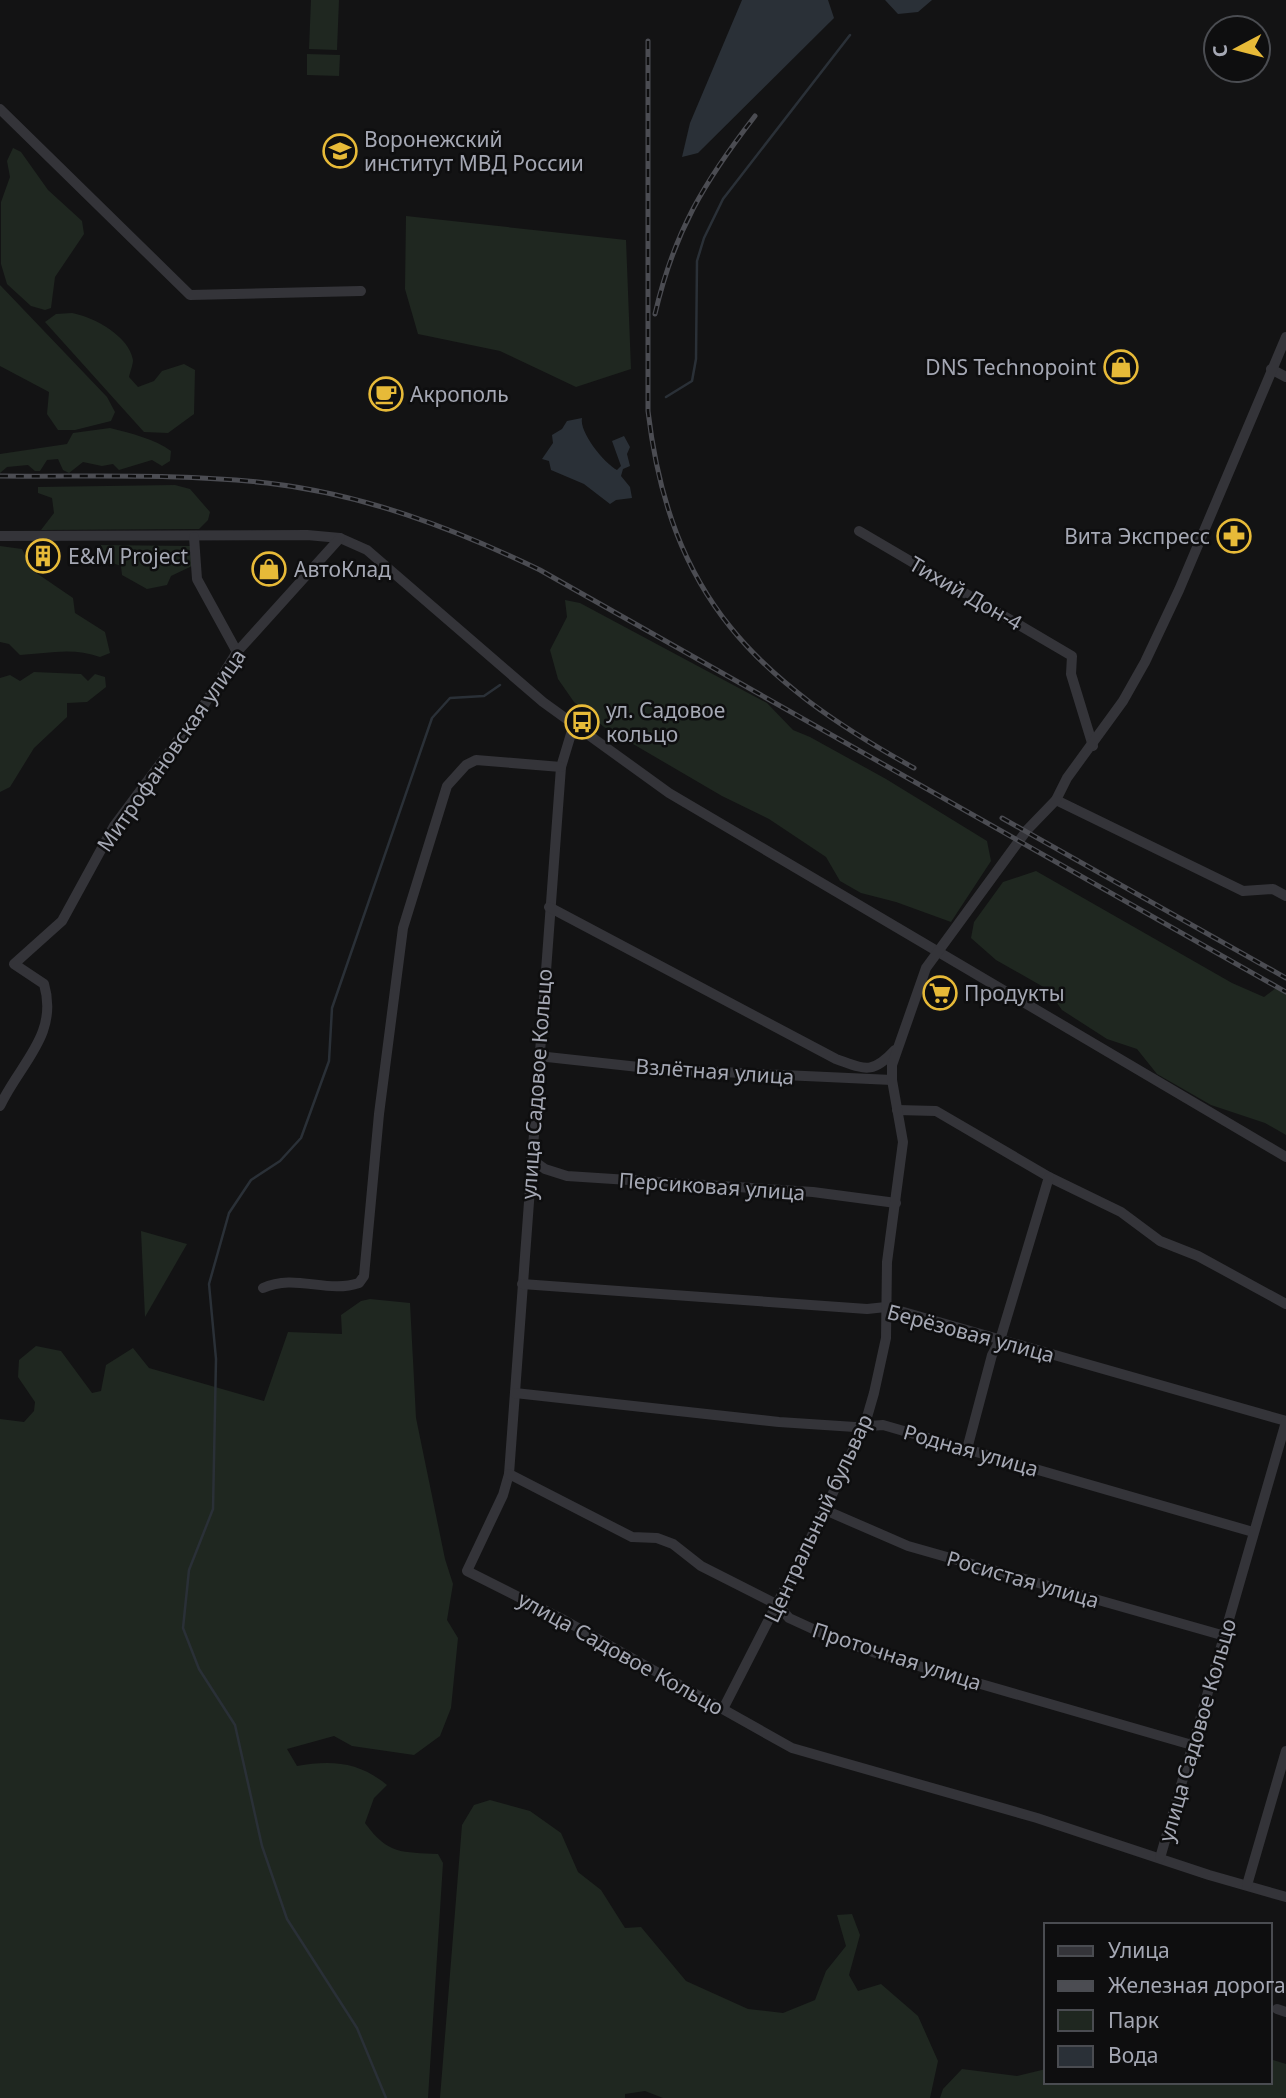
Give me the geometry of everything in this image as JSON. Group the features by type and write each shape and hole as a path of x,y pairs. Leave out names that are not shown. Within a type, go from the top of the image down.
{"street":[{"path":"0,108 190,295 361,291"},
{"name":"Центральный бульвар","path":"723,1709 778,1605 865,1424 886,1338 887,1262 903,1142 892,1080 898,1047 926,968 1020,839 1056,800 1067,778 1093,746 1140,672 1179,590 1286,337"},
{"path":"1271,369 1286,377"},
{"name":"Тихий Дон-4","path":"859,531 1072,656 1071,674 1093,746"},
{"path":"0,536 340,538 367,550 543,702 669,793 1286,1157"},
{"path":"194,537 197,579 237,652"},
{"name":"Митрофановская улица","path":"0,1106 13,1078 42,1039 50,1004 44,984 14,964 62,920 114,826 204,705 237,652 340,538"},
{"name":"улица Садовое Кольцо","path":"574,724 561,767 509,1474 503,1495 467,1571 564,1620 792,1748 1037,1818 1160,1858 1286,1421"},
{"path":"263,1288 275,1283 292,1282 346,1288 359,1283 363,1276 379,1114 403,928 447,786 466,765 476,760 561,767"},
{"path":"1056,800 1243,891 1273,889 1286,896"},
{"path":"549,907 634,955 836,1059 864,1069 874,1069 898,1047"},
{"name":"Взлётная улица","path":"538,1056 657,1069 892,1080"},
{"path":"897,1110 936,1111 1048,1177 1121,1212 1160,1241 1198,1256 1286,1304"},
{"name":"Персиковая улица","path":"531,1159 545,1169 567,1176 813,1192 896,1203"},
{"path":"967,1449 992,1355 1000,1340 1048,1177"},
{"name":"Берёзовая улица","path":"522,1284 867,1309 887,1307 1286,1421"},
{"name":"Родная улица","path":"515,1393 779,1422 855,1427 865,1424 883,1425 1253,1532"},
{"name":"Проточная улица","path":"509,1474 632,1537 657,1538 673,1544 701,1566 778,1605 789,1618 884,1656 1192,1745"},
{"name":"Росистая улица","path":"825,1510 908,1546 1225,1636"},
{"path":"1247,1885 1286,1751"},
{"path":"1160,1858 1286,1897"}],"green space":[{"path":"311,0 339,0 337,50 309,49"},
{"path":"307,54 340,55 339,76 307,75"},
{"path":"13,148 21,152 48,190 82,221 84,234 55,277 51,308 45,310 31,306 7,284 1,264 1,202 10,177 7,161"},
{"path":"406,216 626,240 631,369 576,387 500,351 418,334 405,289"},
{"path":"0,285 107,397 115,412 111,421 75,430 58,430 47,414 49,392 0,366"},
{"path":"72,313 100,323 125,343 133,360 129,377 138,387 154,381 162,371 184,364 195,370 194,414 168,433 144,432 45,322 56,314"},
{"path":"110,428 158,443 171,451 170,461 162,466 152,460 119,470 113,464 102,466 83,462 69,473 63,470 58,459 47,460 40,471 35,471 28,465 7,467 0,473 0,454 67,444 73,433"},
{"path":"175,485 190,489 210,512 208,520 199,529 41,530 54,513 52,498 38,493 38,487"},
{"path":"101,545 190,546 192,566 171,576 167,585 147,589 122,575 121,566 101,559"},
{"path":"0,546 22,549 32,570 73,598 75,613 105,632 110,653 100,657 71,651 20,655 9,644 0,642"},
{"path":"565,600 580,603 767,703 793,730 886,779 987,841 991,861 951,922 896,902 861,893 840,881 826,857 769,819 722,796 604,727 574,702 558,679 550,650 567,617"},
{"path":"34,672 81,674 88,681 95,674 105,677 106,687 87,702 67,703 67,717 34,748 10,787 0,792 0,678 10,675 20,681"},
{"path":"1036,871 1232,983 1264,997 1276,988 1286,993 1286,1135 1265,1123 1211,1105 1157,1074 1137,1049 1107,1039 1062,1010 1047,989 996,960 971,938 974,922 1003,882"},
{"path":"141,1231 187,1244 145,1317"},
{"path":"370,1299 410,1303 416,1418 445,1559 453,1584 447,1620 458,1638 451,1708 440,1736 414,1755 352,1746 334,1736 287,1749 297,1766 333,1763 355,1767 377,1777 387,1785 374,1798 365,1823 389,1846 405,1852 438,1854 443,1863 428,2098 0,2098 0,1419 24,1422 34,1411 35,1402 18,1377 19,1360 36,1346 61,1351 92,1393 101,1391 106,1365 133,1348 149,1368 264,1401 288,1332 342,1334 341,1315 361,1301"},
{"path":"490,1800 530,1811 561,1833 578,1872 601,1890 625,1928 641,1927 686,1981 748,2009 783,2013 815,2000 826,1971 846,1946 837,1915 852,1914 860,1935 849,1975 858,1991 881,1984 918,2016 938,2061 930,2098 663,2098 645,2091 625,2094 625,2098 440,2098 462,1825 474,1805"},
{"path":"1272,2058 1286,2064 1286,2098 940,2098 943,2089 962,2069 1017,2076 1044,2069 1044,2084 1272,2084"}],"water":[{"path":"742,0 828,0 834,18 698,153 682,157 690,123"},
{"path":"885,0 932,0 918,12 898,14"},
{"path":"582,418 584,431 594,447 617,470 621,466 612,441 624,436 630,447 627,454 630,466 623,469 621,476 630,487 632,498 616,500 610,504 584,484 551,470 549,461 542,459 553,443 552,435 562,429 567,421"}],"waterway":[{"path":"666,397 692,381 696,359 697,261 704,238 723,199 850,35"},
{"path":"386,2098 357,2028 287,1919 262,1846 235,1725 199,1669 183,1628 189,1570 213,1509 216,1359 209,1284 229,1213 251,1180 280,1161 301,1138 329,1061 332,1008 432,718 450,698 484,696 500,685"}],"railway":[{"path":"648,41 648,411 659,476 677,533 700,583 730,627 766,666 809,701 858,735 914,768"},
{"path":"655,314 671,258 693,209 721,163 755,116"},
{"path":"0,476 167,477 267,483 373,504 474,540 540,570 1286,992"},
{"path":"1002,818 1286,978"}],"place":[{"name":"Воронежский институт МВД России","path":"340,151"},
{"name":"DNS Technopoint","path":"1121,367"},
{"name":"Акрополь","path":"386,394"},
{"name":"Вита Экспресс","path":"1234,536"},
{"name":"E&M Project","path":"43,556"},
{"name":"АвтоКлад","path":"269,569"},
{"name":"ул. Садовое кольцо","path":"582,722"},
{"name":"Продукты","path":"940,993"}]}
